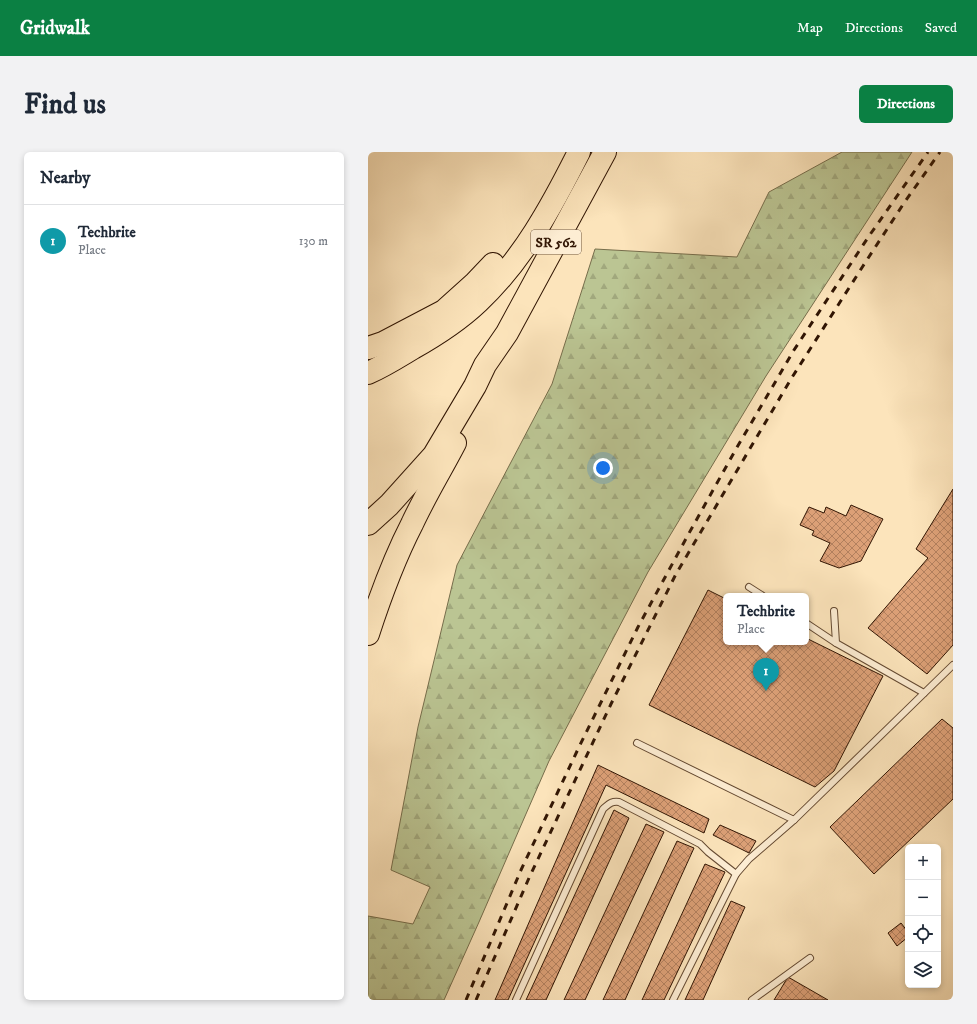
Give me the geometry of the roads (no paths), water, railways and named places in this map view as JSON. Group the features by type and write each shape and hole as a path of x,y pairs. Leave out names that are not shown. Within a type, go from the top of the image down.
{"highway":[{"path":"368,348 383,343 444,311 474,284 499,258 521,230 543,199 572,152"},
{"path":"368,373 384,366 431,338 457,320 478,302 503,275 536,230 559,192 580,152"},
{"name":"SR 562","path":"508,333 605,152"},
{"path":"368,524 389,505 434,455 475,386 485,366 508,333"},
{"path":"368,634 392,567 412,523 493,370 508,333"}],"lane":[{"path":"749,587 758,593"},
{"path":"834,611 836,643"},
{"path":"809,625 836,643 924,693"},
{"path":"673,1000 736,874 749,859 794,820 953,665"},
{"path":"636,743 794,820"},
{"path":"516,1000 603,809 613,801 619,802 700,844 736,874"},
{"path":"752,1000 810,958"}],"railway":[{"path":"466,1000 521,870 579,747 638,627 688,535 794,350 869,236 928,152"},
{"path":"476,1000 529,878 611,704 676,574 791,379 904,203 940,152"}],"place":[{"name":"Techbrite","path":"766,691"}]}
